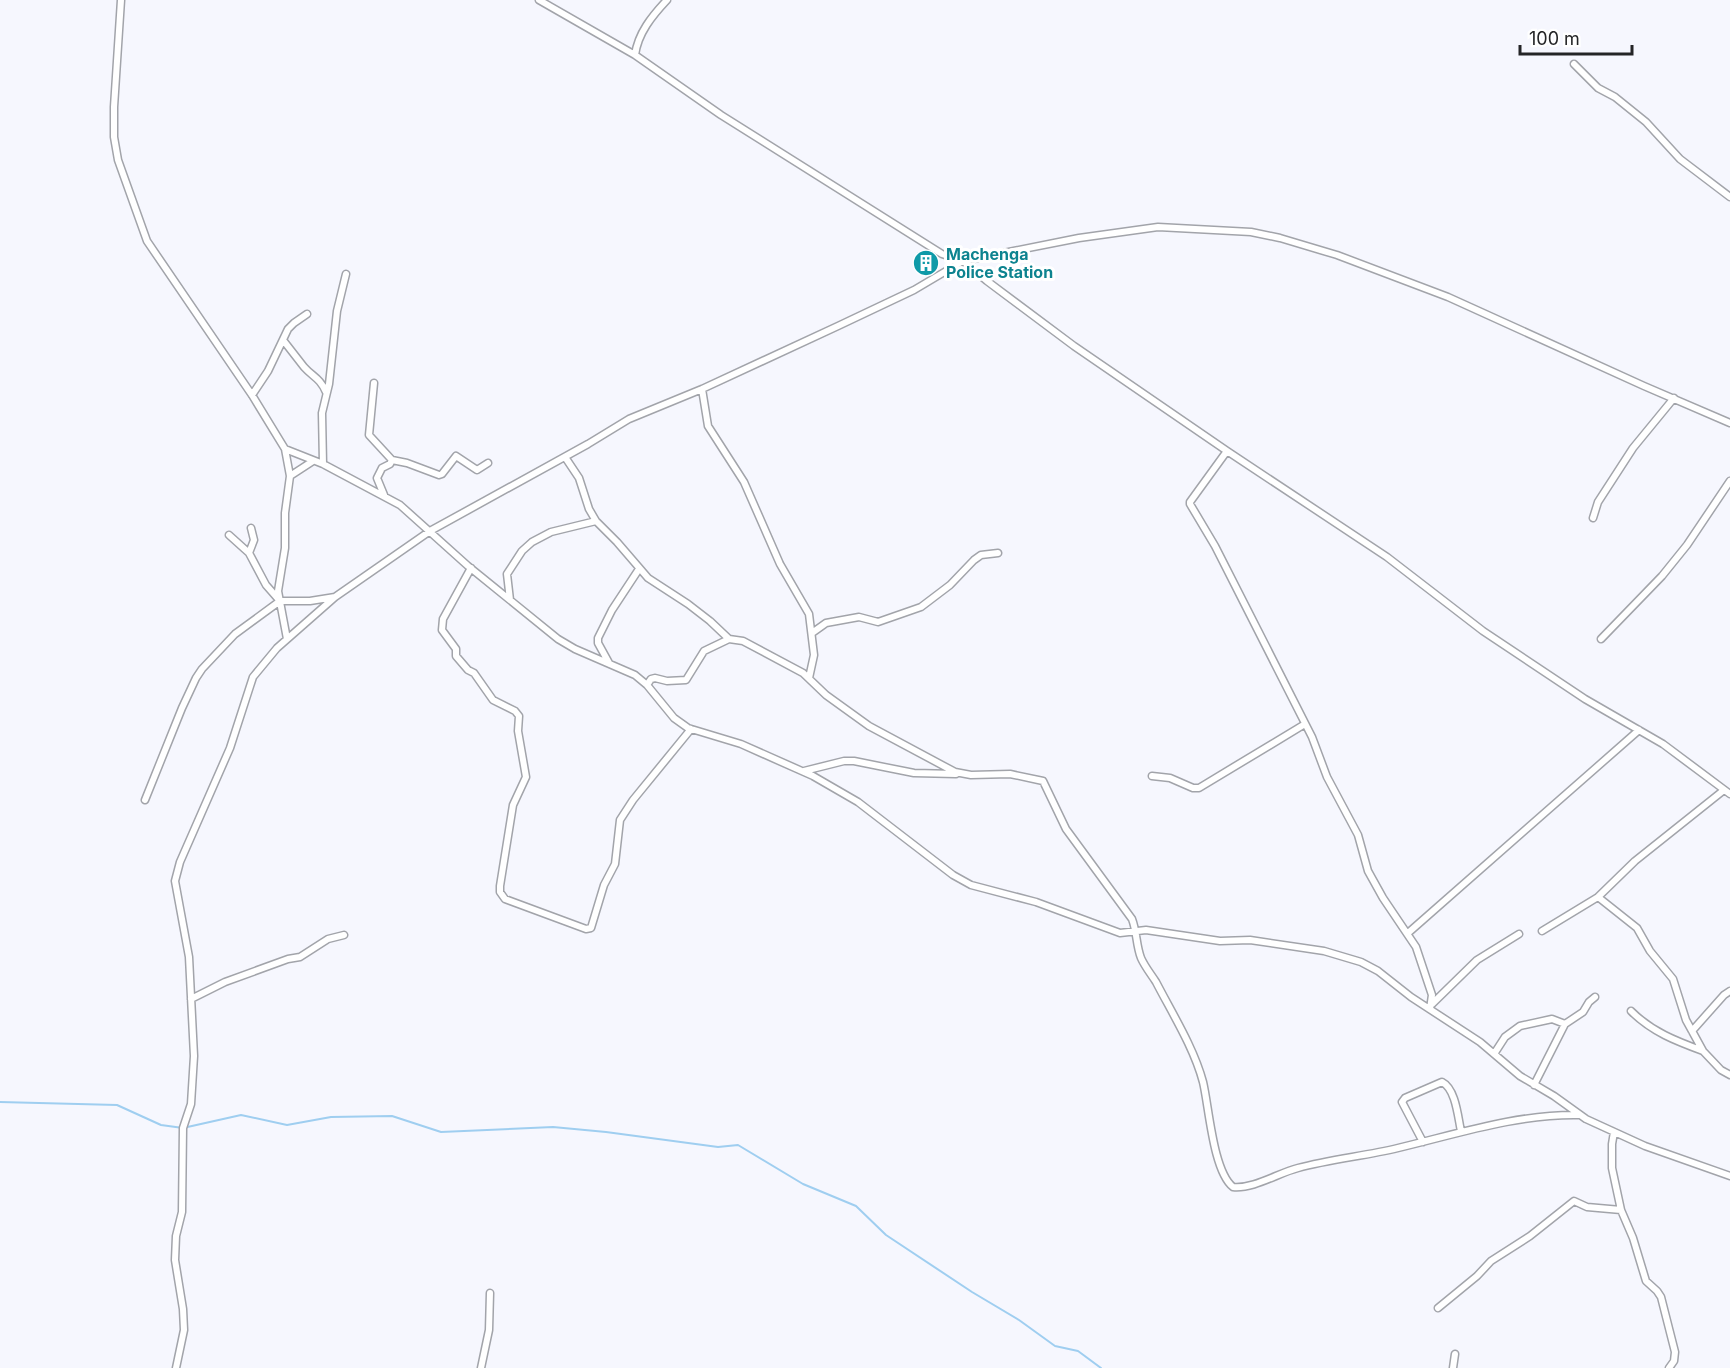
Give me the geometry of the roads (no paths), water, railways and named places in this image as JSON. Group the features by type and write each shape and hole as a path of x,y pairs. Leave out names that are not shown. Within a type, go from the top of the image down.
{"street":[{"path":"121,0 114,137 118,160 147,241 252,395 285,449 290,476 285,513 285,548 278,591 287,639"},
{"path":"539,0 635,55 721,115 942,254 963,261 1074,346 1387,557 1483,631 1585,699 1682,757 1727,792 1635,861 1598,897 1542,931"},
{"path":"635,55 638,41 645,28 667,0"},
{"path":"1574,64 1598,88 1615,97 1646,122 1680,159 1730,197"},
{"path":"176,1368 184,1330 183,1308 175,1260 176,1236 182,1212 183,1128 192,1091 194,1056 189,957 176,894 177,871 230,748 253,677 287,639 335,597 430,531 629,419 702,389 904,294 963,261 1079,238 1158,227 1251,232 1337,255 1448,297 1730,423"},
{"path":"323,464 322,413 327,393 337,311 346,274"},
{"path":"252,395 294,322 307,314"},
{"path":"283,340 307,370 323,383 327,393"},
{"path":"374,383 369,435 392,460 439,475 456,456 477,470 488,464"},
{"path":"702,389 708,426 744,482 780,564 809,614 814,655 809,678"},
{"path":"1593,518 1598,502 1633,448 1674,398"},
{"path":"285,449 323,464 400,505 471,568 558,639 634,675 647,685 674,718 691,729 741,744 804,771 858,802 953,875 971,885 1036,902 1114,932 1146,930 1220,941 1250,940 1324,951 1361,962 1431,1006 1480,1041 1534,1085 1554,1096 1578,1115 1662,1152 1730,1176"},
{"path":"1227,451 1190,502 1215,546 1305,724 1327,777 1358,835 1368,871 1394,915 1408,933 1424,967 1432,995 1431,1006"},
{"path":"565,457 579,478 589,509 596,521 639,569 656,585 688,604 710,621 729,639"},
{"path":"384,495 377,478 382,468 390,464 392,460"},
{"path":"290,476 313,461"},
{"path":"1601,639 1662,576 1687,545 1730,481"},
{"path":"510,600 507,574 522,551 532,542 551,532 596,521"},
{"path":"249,553 254,540 251,528"},
{"path":"229,535 249,553 266,585 280,601"},
{"path":"812,633 826,622 860,617 878,622 921,607 950,585 981,555 998,553"},
{"path":"471,568 442,619 441,630 456,649 456,656 468,670 474,673 493,700 515,711 519,716 518,731 526,777 513,805 508,834 500,886 500,892 506,899 586,930 591,928 604,885 615,864 620,820 633,800 691,729"},
{"path":"609,663 599,647 597,638 639,569"},
{"path":"145,800 196,678 235,634 280,601 310,601 335,597"},
{"path":"647,685 655,678 667,681 686,680 704,651 729,639 743,641 797,669 826,695 869,726 938,764 962,774"},
{"path":"1152,776 1170,778 1193,788 1199,788 1305,724"},
{"path":"1408,933 1639,730"},
{"path":"804,771 844,761 855,761 914,773 1010,774 1043,781 1066,829 1132,919 1136,931 1136,944 1143,961 1198,1065 1219,1161 1225,1178 1233,1187 1250,1185 1298,1168 1424,1142 1461,1131 1552,1115 1578,1115"},
{"path":"1598,897 1634,925 1650,951 1671,974 1692,1031 1703,1051 1721,1070 1730,1075"},
{"path":"1431,1006 1477,960 1519,934"},
{"path":"191,999 225,982 288,959 300,957 328,939 344,935"},
{"path":"1692,1031 1730,991"},
{"path":"1534,1085 1565,1024 1583,1012 1595,997"},
{"path":"1631,1011 1643,1023 1670,1039 1703,1051"},
{"path":"1494,1054 1505,1037 1520,1026 1552,1019 1565,1024"},
{"path":"1424,1142 1402,1102 1405,1098 1442,1082 1447,1084 1453,1097 1461,1131"},
{"path":"1614,1132 1612,1168 1621,1210 1633,1238 1646,1281 1661,1297 1675,1352 1674,1361 1668,1368"},
{"path":"1438,1308 1491,1262 1530,1236 1574,1201 1587,1207 1621,1210"},
{"path":"481,1368 489,1330 490,1293"},
{"path":"1453,1368 1455,1354"}],"waterway":[{"path":"0,1102 117,1105 161,1125 183,1128 241,1115 287,1125 331,1117 392,1116 441,1132 553,1127 718,1147 738,1145 803,1184 856,1206 886,1235 972,1292 1019,1320 1055,1346 1078,1351 1101,1368"}],"place":[{"name":"Machenga Police Station","path":"926,263"}]}
